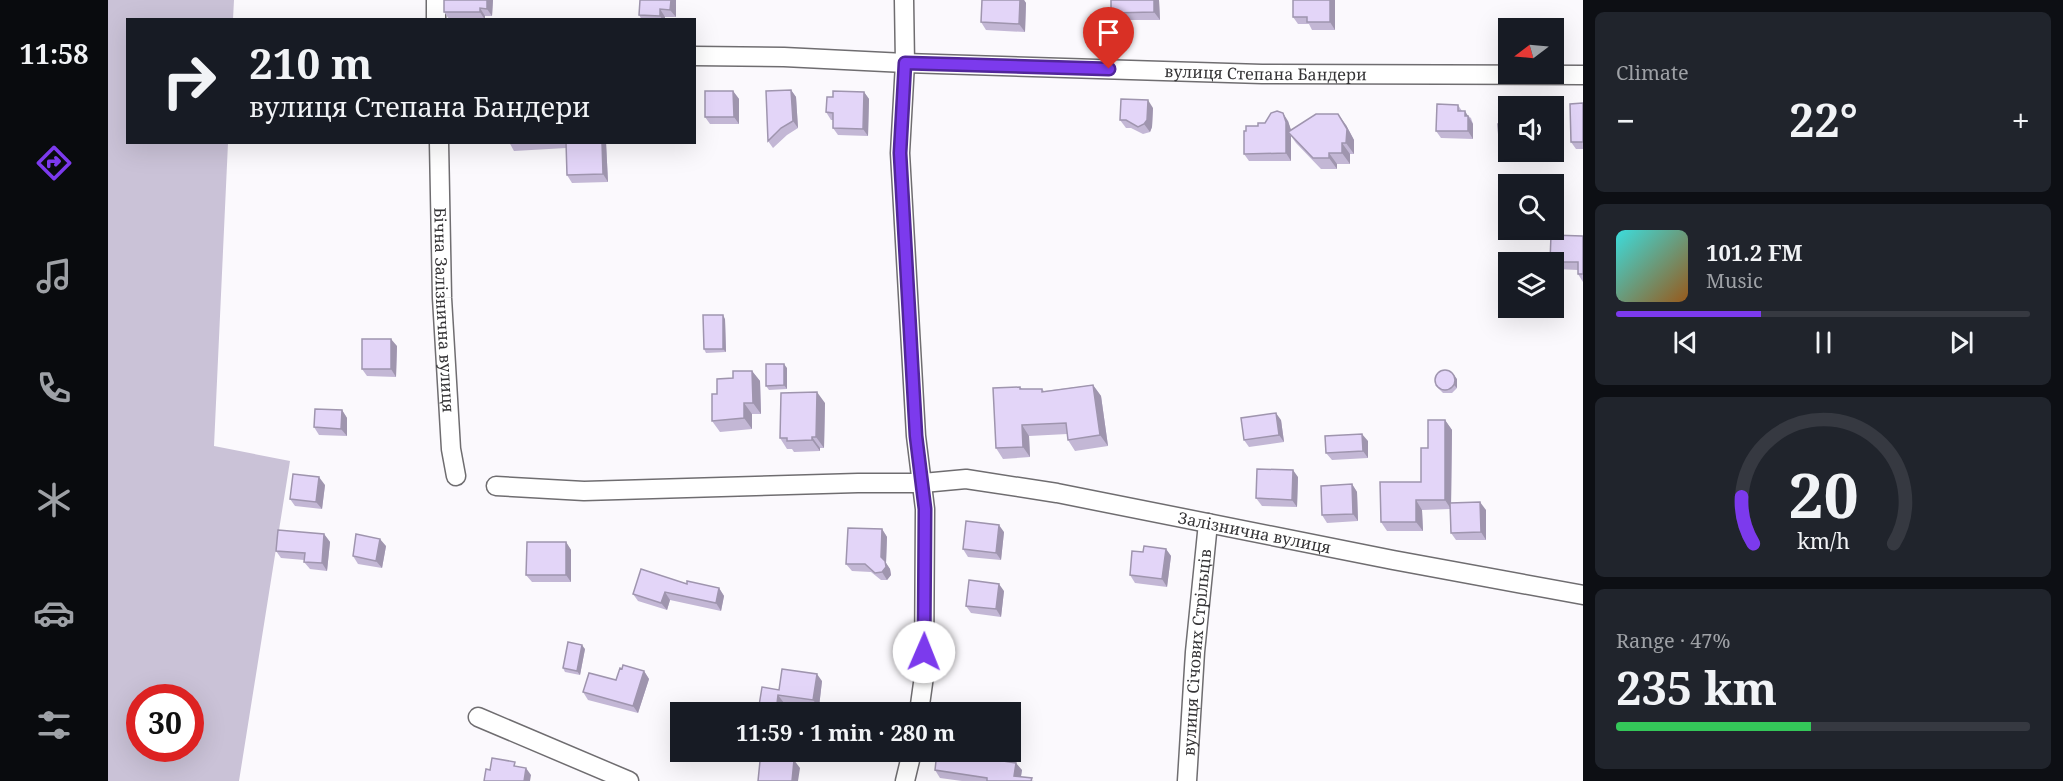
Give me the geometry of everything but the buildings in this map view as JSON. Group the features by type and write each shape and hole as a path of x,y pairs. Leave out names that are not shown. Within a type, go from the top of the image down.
{"street":[{"path":"436,0 436,18"},
{"path":"904,0 905,63 900,153 916,436 925,509 924,676 920,702"},
{"name":"вулиця Степана Бандери","path":"696,56 784,57 1262,74 1583,75"},
{"name":"Бічна Залізнична вулиця","path":"439,144 442,298 451,449 456,476"},
{"name":"Залізнична вулиця","path":"496,486 584,491 923,483 966,479 1057,493 1393,560 1583,595"},
{"name":"вулиця Січових Стрільців","path":"1187,781 1195,652 1208,523"},
{"path":"478,717 629,781"},
{"path":"905,781 910,762"}],"shaded area":[{"path":"108,0 234,0 233,18 126,18 126,144 228,144 214,446 290,461 239,781 108,781"}],"route":[{"path":"924,652 925,509 916,436 900,153 905,63 1109,69"}]}
